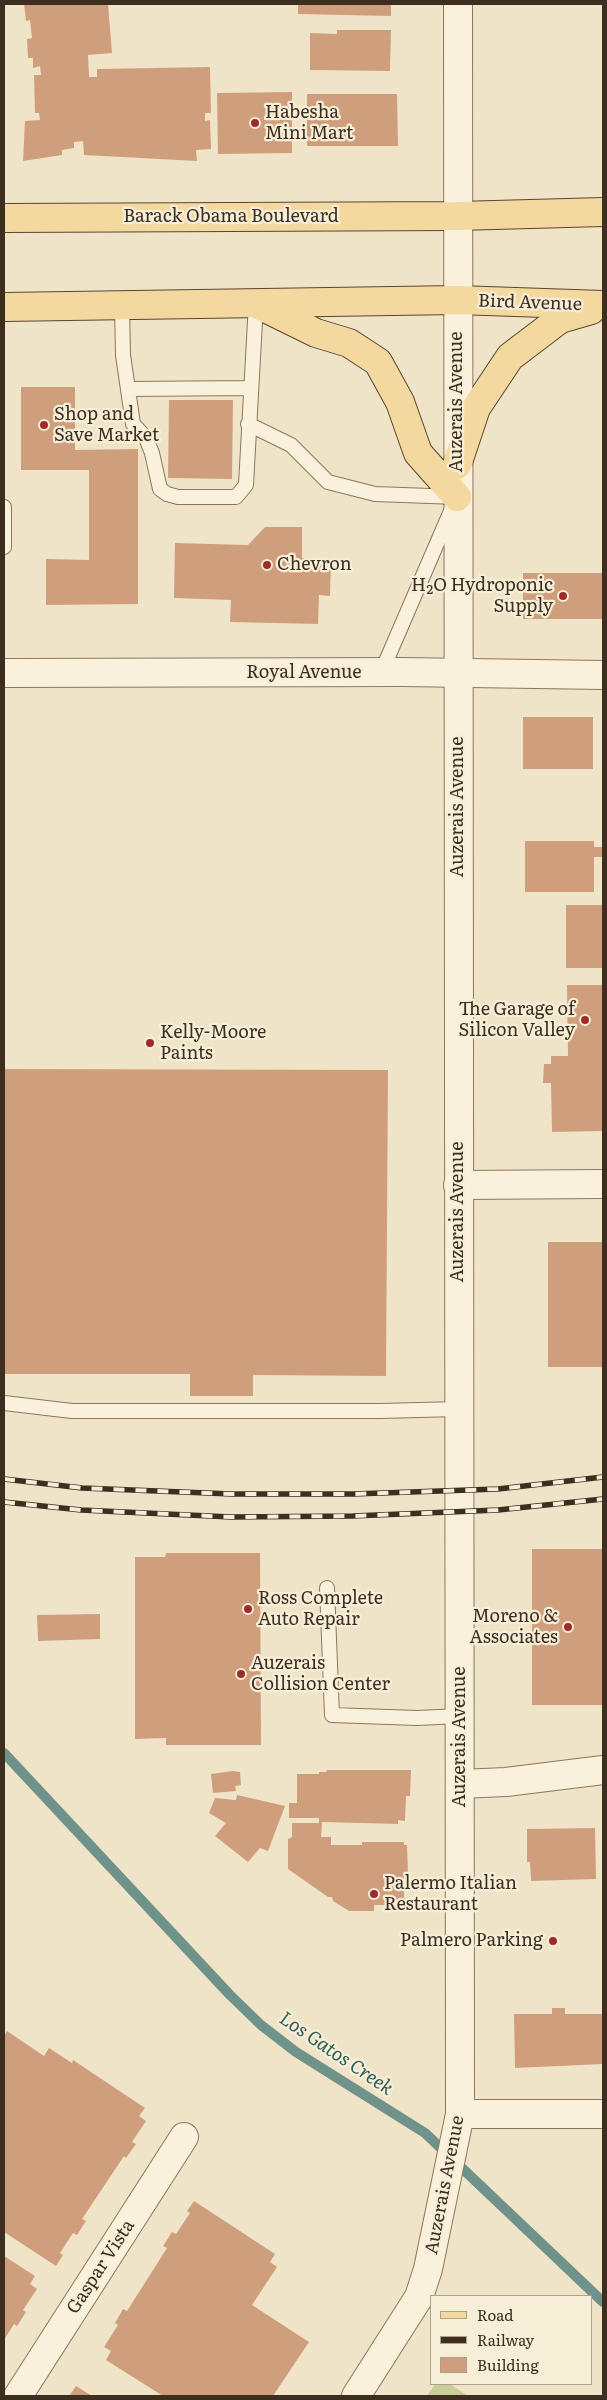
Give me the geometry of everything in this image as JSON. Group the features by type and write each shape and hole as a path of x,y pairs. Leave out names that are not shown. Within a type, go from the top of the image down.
{"main road":[{"path":"458,216 603,212"},
{"name":"Barack Obama Boulevard","path":"4,218 458,216"},
{"path":"4,307 457,300"},
{"name":"Bird Avenue","path":"457,300 603,306"},
{"path":"256,303 316,334 349,343 378,362 400,402 418,453 457,496"},
{"path":"457,465 476,408 510,357 560,319 603,306"}],"street":[{"name":"Auzerais Avenue","path":"356,2396 419,2297 428,2269 460,2119 458,4"},
{"name":"Royal Avenue","path":"4,673 603,675"},
{"path":"458,1185 603,1184"},
{"path":"460,1784 506,1782 603,1770"},
{"path":"460,2119 603,2114"},
{"name":"Gaspar Vista","path":"18,2396 184,2137"}],"lane":[{"path":"122,306 123,355 133,424 146,438 152,454 160,489 166,494 178,497 236,497 246,485 256,303"},
{"path":"128,389 251,388"},
{"path":"248,424 291,445 328,482 375,494 457,496 381,673"},
{"path":"4,507 4,547"},
{"path":"4,1403 72,1411 458,1409"},
{"path":"327,1588 332,1715 417,1718 460,1716"}],"green space":[{"path":"434,2385 452,2385 468,2396 427,2396"}],"building":[{"path":"24,4 108,4 112,53 88,55 89,77 97,77 97,69 210,67 211,113 205,113 205,121 210,120 211,149 196,150 197,161 84,155 83,141 74,142 74,148 62,150 62,155 23,161 25,121 40,120 39,113 35,113 34,75 41,75 40,66 33,68 33,58 28,58 27,39 32,38 30,20 26,21"},
{"path":"298,4 391,4 391,16 298,14"},
{"path":"337,30 391,30 390,71 310,70 310,33 337,34"},
{"name":"Habesha Mini Mart","path":"292,92 292,153 218,154 217,93"},
{"path":"307,94 397,94 398,146 307,146"},
{"path":"21,387 75,387 75,450 138,449 138,604 46,605 46,559 89,560 89,470 21,470"},
{"path":"169,400 233,400 232,479 168,478"},
{"path":"265,527 302,527 302,558 331,559 330,596 319,595 318,624 230,622 231,600 174,598 175,543 248,545"},
{"name":"H₂O Hydroponic Supply","path":"523,573 603,573 603,619 523,619"},
{"path":"523,717 593,717 593,769 523,769"},
{"path":"525,841 594,841 594,847 603,847 603,857 594,857 594,892 525,892"},
{"path":"566,905 603,905 603,968 566,968"},
{"path":"567,985 603,985 603,1131 552,1132 551,1083 543,1083 544,1064 551,1064 551,1056 568,1056"},
{"path":"4,1069 388,1070 386,1376 253,1375 253,1396 190,1396 190,1374 4,1374"},
{"path":"548,1242 603,1242 603,1367 548,1367"},
{"name":"Moreno & Associates","path":"532,1549 603,1549 603,1705 532,1705"},
{"path":"166,1553 260,1553 261,1745 166,1745 166,1738 135,1739 135,1557 165,1557"},
{"path":"100,1614 100,1639 38,1641 37,1615"},
{"path":"327,1770 411,1770 410,1796 406,1796 405,1821 398,1820 398,1824 322,1822 321,1837 331,1837 331,1845 362,1845 362,1842 404,1842 404,1845 407,1845 408,1873 404,1873 404,1905 374,1905 374,1911 349,1911 333,1901 332,1897 328,1897 288,1869 288,1839 292,1837 292,1823 319,1823 319,1818 289,1818 289,1803 297,1803 297,1774 319,1774 319,1772 326,1772"},
{"path":"240,1772 241,1785 235,1786 236,1791 213,1793 211,1774"},
{"path":"237,1795 285,1806 268,1851 260,1848 248,1862 215,1836 226,1823 209,1813 215,1798 236,1800"},
{"path":"595,1828 596,1879 531,1881 530,1862 527,1862 527,1829"},
{"path":"552,2008 565,2008 565,2014 603,2014 603,2064 515,2068 514,2014 552,2014"},
{"path":"7,2031 44,2056 49,2048 72,2063 73,2060 145,2108 139,2116 146,2121 132,2142 136,2144 126,2158 124,2156 82,2219 86,2221 77,2235 73,2233 60,2253 63,2255 56,2266 4,2232 4,2036"},
{"path":"194,2201 275,2254 270,2262 277,2267 252,2305 309,2342 273,2396 163,2396 106,2360 111,2351 104,2347 118,2325 115,2323 123,2309 127,2311 167,2248 163,2246 172,2232 176,2234 190,2213 187,2211"},
{"path":"4,2256 35,2276 30,2284 37,2289 23,2310 26,2312 17,2326 14,2324 4,2340"},
{"path":"76,2386 92,2396 69,2396"}],"waterway":[{"name":"Los Gatos Creek","path":"4,1753 230,1995 261,2025 296,2052 425,2133 603,2302"}],"railway":[{"path":"4,1479 82,1488 232,1494 353,1494 498,1489 603,1477"},
{"path":"4,1502 81,1510 231,1517 353,1516 498,1510 603,1499"}],"place":[{"name":"Habesha Mini Mart","path":"255,123"},
{"name":"Shop and Save Market","path":"44,425"},
{"name":"Chevron","path":"267,565"},
{"name":"H₂O Hydroponic Supply","path":"563,596"},
{"name":"The Garage of Silicon Valley","path":"585,1020"},
{"name":"Kelly-Moore Paints","path":"150,1043"},
{"name":"Ross Complete Auto Repair","path":"248,1609"},
{"name":"Moreno & Associates","path":"568,1627"},
{"name":"Auzerais Collision Center","path":"241,1674"},
{"name":"Palermo Italian Restaurant","path":"374,1894"},
{"name":"Palmero Parking","path":"553,1941"}]}
